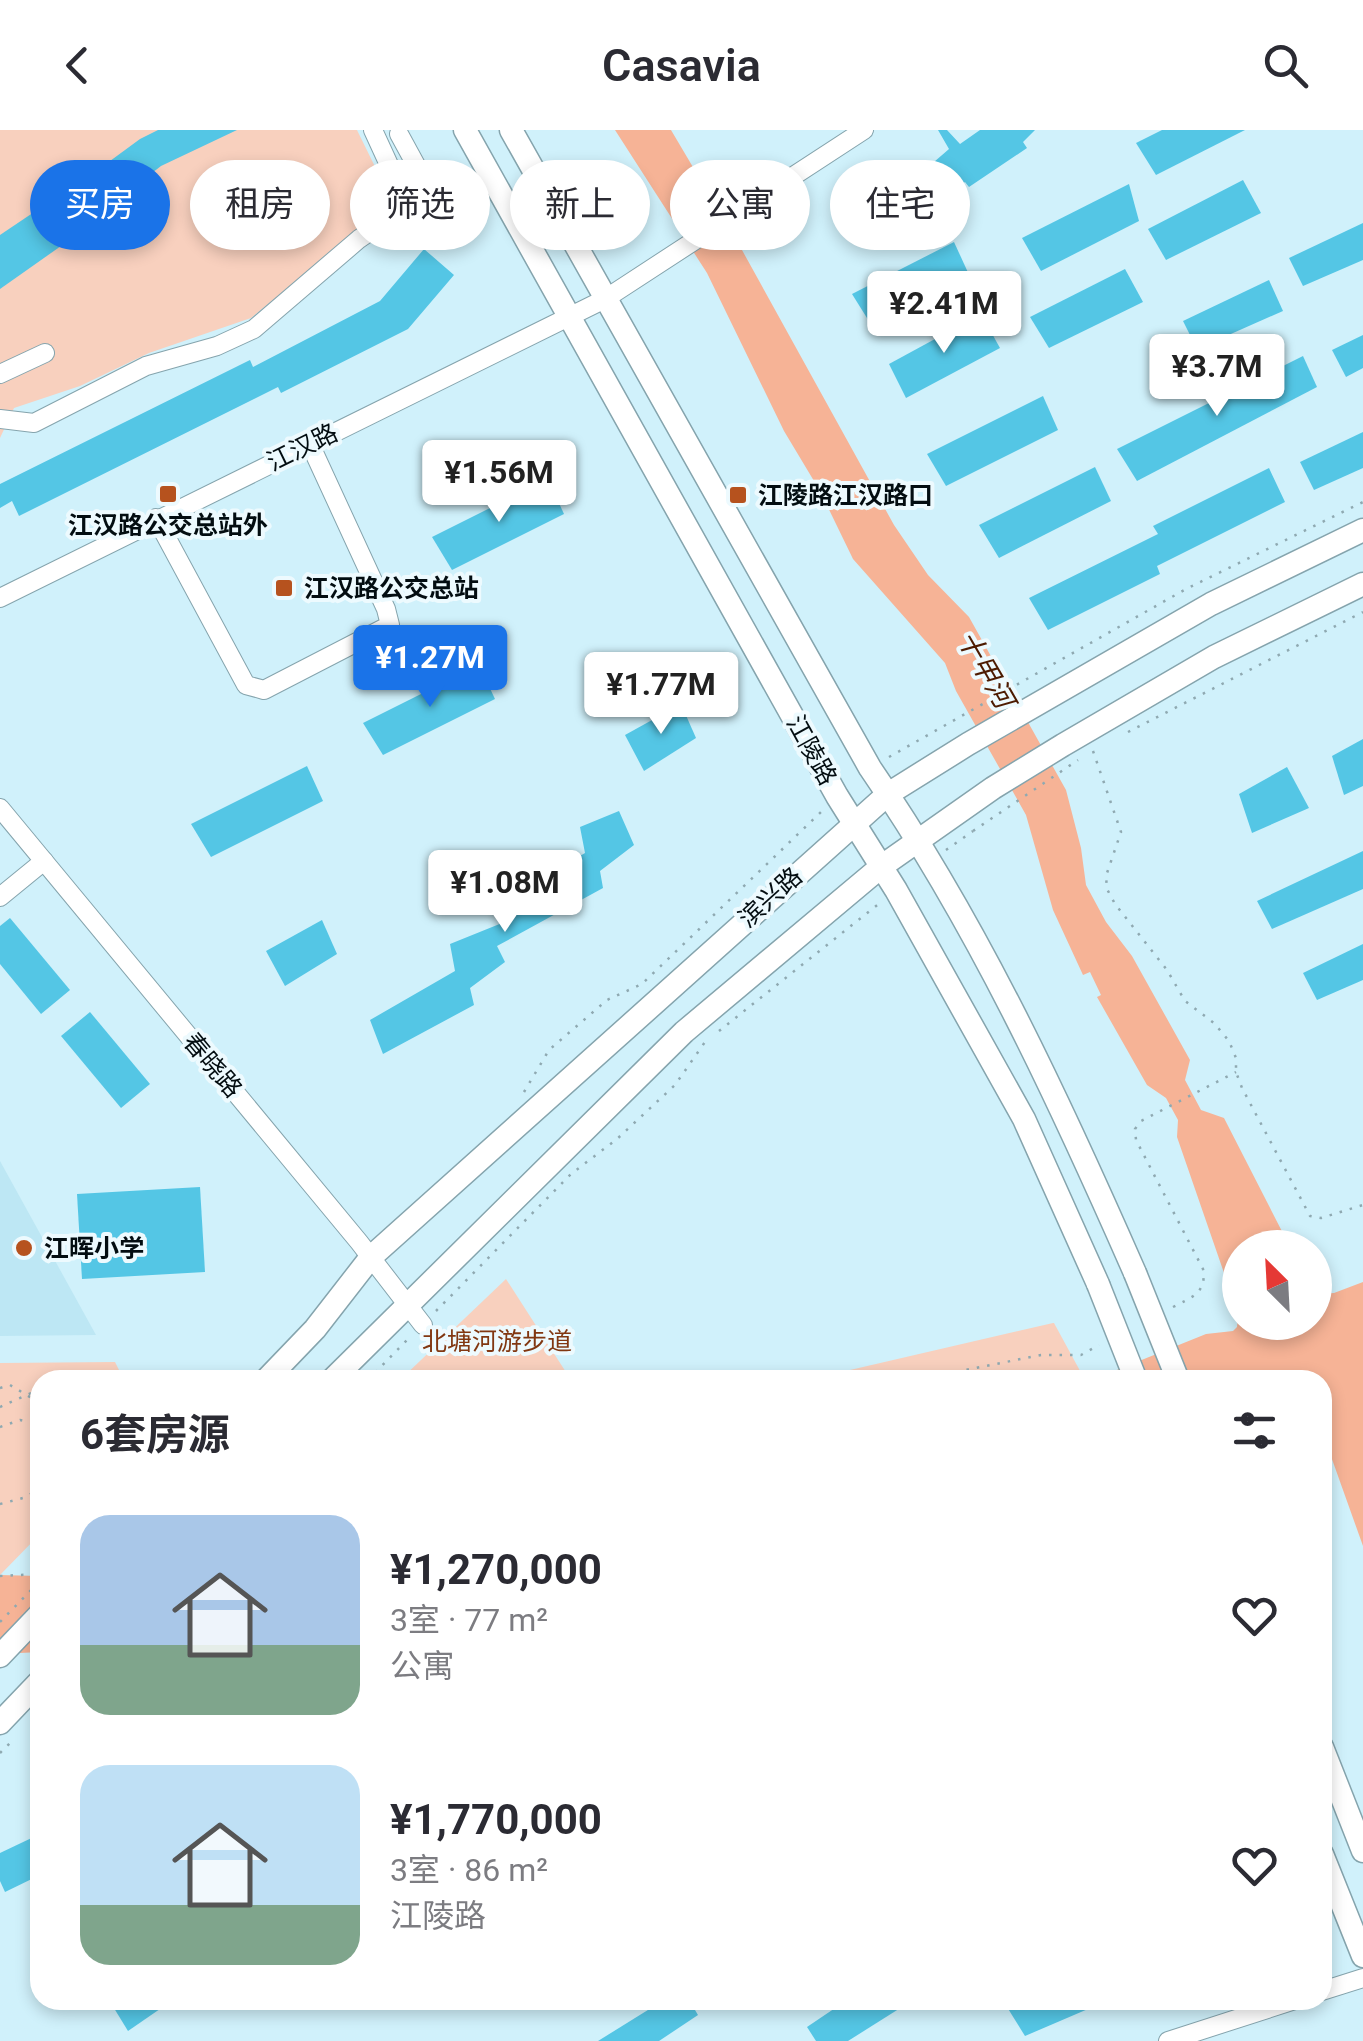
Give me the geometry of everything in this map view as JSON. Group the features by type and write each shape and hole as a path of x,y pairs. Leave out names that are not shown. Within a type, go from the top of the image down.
{"main road":[{"name":"江陵路","path":"466,130 838,796 896,890 1024,1119 1132,1370"},
{"name":"江陵路","path":"510,130 870,768 930,862 1061,1103 1174,1370"},
{"name":"滨兴路","path":"262,1370 315,1329 371,1257 888,794 1211,604 1363,530"},
{"name":"滨兴路","path":"342,1370 684,1032 882,866 992,788 1071,752 1214,657 1363,584"},
{"path":"0,1656 30,1624"},
{"path":"0,1723 30,1692"},
{"path":"1332,1772 1363,1850"},
{"path":"1332,1879 1363,1956"}],"street":[{"path":"373,130 387,160"},
{"name":"江汉路","path":"0,598 605,299 864,130"},
{"path":"399,134 413,160"},
{"path":"0,418 34,423 146,366 217,346 254,329 350,247"},
{"path":"0,374 44,353"},
{"path":"156,518 246,686 264,690 390,625 310,444"},
{"name":"春晓路","path":"0,808 423,1325"},
{"path":"0,897 44,861"},
{"path":"1332,1988 1363,1978"},
{"path":"1168,2041 1264,2010"}],"path":[{"path":"870,768 1186,589 1363,502"},
{"path":"1127,733 1363,612"},
{"path":"1093,750 1121,832 1106,876 1107,889 1115,904 1167,970 1185,1001 1229,1041 1236,1058 1236,1072 1310,1216 1322,1218 1363,1205"},
{"path":"930,862 1071,752"},
{"path":"518,1102 549,1050 607,1000 642,984 838,796"},
{"path":"719,1030 896,890"},
{"path":"378,1370 572,1174 617,1140 675,1085 704,1042"},
{"path":"1166,1311 1200,1293 1205,1282 1203,1268 1136,1140 1135,1130 1148,1118 1236,1072"},
{"path":"968,1370 1041,1356 1081,1355 1098,1346"},
{"path":"0,1388 10,1385 30,1397"},
{"path":"0,1407 30,1394"},
{"path":"0,1427 20,1420 30,1422"},
{"path":"0,1504 30,1495"},
{"path":"0,1576 30,1574"},
{"path":"0,1622 30,1591"}],"shaded area":[{"name":"江晖小学","path":"0,1161 96,1335 0,1336"}],"green space":[{"path":"0,130 357,130 372,160 350,160 350,237 251,318 149,353 80,386 14,408 0,438"},
{"name":"北塘河游步道","path":"506,1279 565,1370 410,1370"},
{"path":"1053,1323 1080,1370 850,1370"},
{"path":"115,1362 119,1370 30,1370 30,1544 0,1575 0,1363"}],"water":[{"path":"615,130 671,130 689,160 670,160 670,215 650,184 650,160 634,160"},
{"name":"十甲河","path":"692,250 742,250 894,525 928,575 969,617 1066,790 1086,885 1106,922 1132,956 1190,1060 1185,1080 1201,1110 1224,1118 1281,1230 1222,1230 1222,1267 1177,1137 1178,1120 1166,1098 1147,1085 1097,997 1101,995 1090,972 1083,975 1053,910 1026,815 956,691 945,663 853,559 820,491 784,431"},
{"path":"1363,1282 1363,1546 1332,1459 1332,1370 1117,1370 1206,1334 1222,1332 1222,1340 1332,1340 1332,1293"},
{"path":"0,1575 30,1576 30,1652 0,1654"}],"building":[{"path":"158,130 237,130 170,162 111,160"},
{"path":"938,130 947,130 960,144 980,130 1035,130 1023,142 1027,148 970,186 970,160 936,160 949,149"},
{"path":"1162,130 1245,130 1156,175 1136,143"},
{"path":"1243,180 1261,213 1166,260 1148,229"},
{"path":"1129,184 1139,221 1041,271 1022,238"},
{"path":"30,215 30,250 55,250 0,289 0,235"},
{"path":"1363,223 1363,260 1303,286 1289,258"},
{"path":"423,250 454,275 408,329 281,393 278,387 19,516 12,501 0,508 0,484 250,360 253,367 380,301"},
{"path":"938,250 958,250 971,279 872,326 852,294"},
{"path":"1125,269 1143,302 1049,348 1030,317"},
{"path":"1269,280 1283,311 1197,349 1183,321"},
{"path":"981,314 1000,348 906,398 889,364"},
{"path":"1363,335 1363,368 1346,377 1332,350"},
{"path":"1303,356 1317,387 1137,481 1117,449"},
{"path":"1043,396 1058,430 946,486 927,454"},
{"path":"1363,432 1363,468 1314,490 1300,462"},
{"path":"1095,467 1111,501 999,558 979,525"},
{"path":"1269,468 1285,502 1157,566 1160,574 1048,630 1029,598 1158,534 1153,526"},
{"path":"548,479 564,514 452,570 432,537"},
{"path":"479,665 495,699 383,755 363,723"},
{"path":"681,704 696,738 644,771 625,735"},
{"path":"1363,739 1363,786 1344,795 1332,756"},
{"path":"307,766 323,801 211,857 191,824"},
{"path":"1287,767 1309,808 1252,833 1239,794"},
{"path":"619,811 634,845 600,871 603,888 497,946 505,962 470,988 474,1005 383,1054 370,1020 455,971 450,944 507,921 500,903 585,853 580,827"},
{"path":"1363,851 1363,889 1272,929 1257,901"},
{"path":"10,918 70,990 41,1014 0,964 0,926"},
{"path":"322,920 337,954 285,986 266,951"},
{"path":"1363,944 1363,980 1317,1000 1303,973"},
{"path":"90,1012 150,1084 121,1108 61,1036"},
{"path":"200,1187 205,1272 82,1279 77,1194"},
{"path":"30,1839 30,1880 5,1892 0,1881 0,1853"},
{"path":"115,2010 158,2010 128,2031"},
{"path":"648,2010 695,2010 698,2015 659,2041 598,2041"},
{"path":"832,2010 897,2010 848,2041 816,2041 807,2027"},
{"path":"1009,2010 1086,2010 1025,2036"}],"place":[{"name":"江汉路公交总站外","path":"168,494"},
{"name":"江陵路江汉路口","path":"738,495"},
{"name":"江汉路公交总站","path":"284,588"},
{"name":"江晖小学","path":"24,1248"}]}
